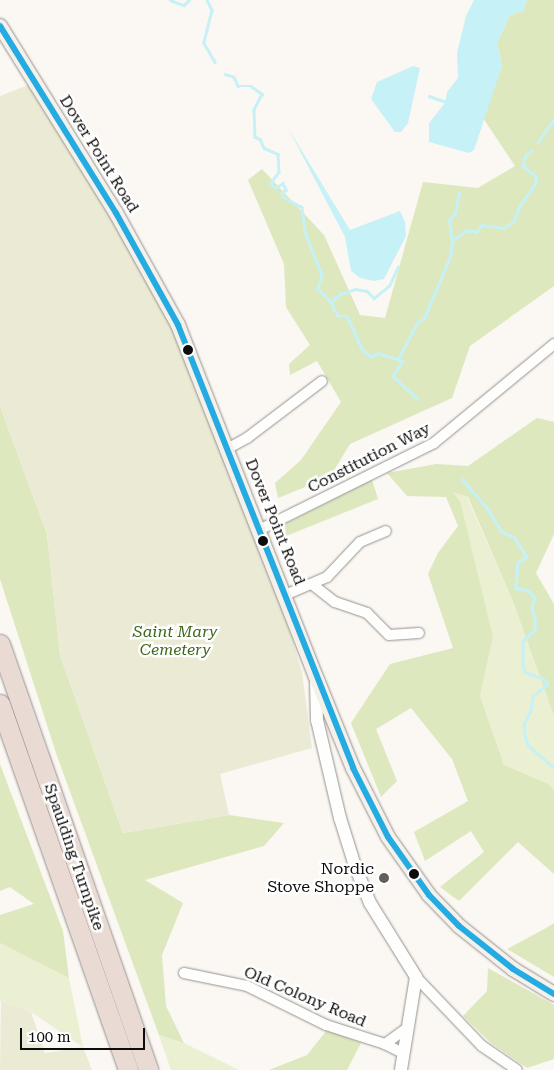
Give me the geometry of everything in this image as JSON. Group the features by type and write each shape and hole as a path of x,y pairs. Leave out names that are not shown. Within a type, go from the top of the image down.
{"highway":[{"name":"Spaulding Turnpike","path":"0,644 148,1070"},
{"name":"Spaulding Turnpike","path":"0,704 128,1070"}],"main road":[{"name":"Dover Point Road","path":"0,26 165,299 227,449 316,677 367,798 414,876 444,910 491,953 554,994"}],"street":[{"name":"Constitution Way","path":"259,530 434,443 554,344"},
{"path":"227,449 247,438 322,380"},
{"path":"285,595 313,585 328,576 360,542 386,531"},
{"path":"313,585 335,602 367,613 389,635 419,633"},
{"path":"316,677 317,720 340,818 355,866 370,903 416,977 482,1046 517,1070"},
{"name":"Old Colony Road","path":"184,973 247,986 326,1025 385,1044 403,1053"},
{"path":"401,1070 406,1029 416,977"},
{"path":"385,1044 400,1036 406,1029"}],"green space":[{"path":"527,0 554,0 554,286 470,346 452,398 350,444 330,477 278,498 275,483 301,460 341,402 317,361 290,375 289,364 310,345 286,307 284,264 248,180 262,169 324,235 360,315 385,318 423,182 478,188 515,166 483,118 502,66 497,43 510,15 523,11"},
{"name":"Saint Mary Cemetery","path":"28,85 132,252 178,340 283,609 302,672 312,748 220,774 229,815 123,833 60,655 47,534 0,406 0,96"},
{"path":"0,406 47,534 60,655 123,833 229,815 284,823 264,846 145,880 183,903 162,955 166,1006 184,1043 159,1035 57,756 0,579"},
{"path":"537,418 554,422 554,534 536,573 554,604 554,716 514,604 468,497 453,492 460,501 493,637 480,696 504,765 549,784 554,790 554,874 518,842 459,901 440,887 484,852 471,831 425,861 414,832 468,801 452,759 411,708 376,729 397,781 381,797 351,723 390,664 453,648 428,574 438,553 458,526 446,497 407,496 387,473 436,464 468,466"},
{"path":"372,480 378,499 286,536 285,524"},
{"path":"453,491 467,497 514,604 554,716 554,790 549,784 504,765 480,696 493,637"},
{"path":"0,764 63,931 69,978 0,943 0,915 34,904 10,887 0,891"},
{"path":"554,923 554,977 507,949"},
{"path":"0,943 69,978 83,1047 31,1012 0,1001"},
{"path":"488,968 554,1005 554,1059 527,1068 491,1043 463,1016 487,991"},
{"path":"1,1001 31,1012 45,1053 83,1047 92,1070 0,1070"},
{"path":"327,1030 361,1043 347,1070 269,1070 307,1055"},
{"path":"159,1035 184,1043 239,1070 171,1070"}],"water":[{"path":"474,0 527,0 523,11 510,15 497,43 502,66 474,150 469,153 429,142 429,123 445,103 447,92 458,78 457,53 466,16"},
{"path":"413,66 420,68 408,123 401,132 395,132 371,99 377,82"},
{"path":"288,128 350,230 400,211 405,222 406,236 384,279 374,281 360,278 351,271 345,237"}],"waterway":[{"path":"170,0 184,5 189,0"},
{"path":"207,0 212,10 204,43 215,62"},
{"path":"225,74 234,77 238,86 251,86 262,94 254,110 255,137 260,139 264,148 278,154 279,172 271,183 275,188 283,183 286,190 282,193 283,197 302,207 305,232 322,275 318,289 331,302 338,316 347,316 363,350 372,357 378,353 403,361 393,376 417,398"},
{"path":"429,96 446,102"},
{"path":"538,142 554,119"},
{"path":"398,359 417,323 424,318 450,257 452,241 466,230 476,232 482,225 504,228 514,221 519,207 536,183 535,176 522,166 526,155 531,151"},
{"path":"452,241 449,220 455,213 459,192"},
{"path":"331,302 340,294 355,289 367,291 374,298 389,286 398,267"},
{"path":"462,479 487,508 502,532 514,537 527,557 518,563 516,588 529,591 535,598 532,608 535,618 535,630 523,641 523,665 525,672 544,679 548,684 533,696 531,711 524,725 525,735 528,745 554,768"}],"transit line":[{"path":"0,26 116,213 178,325 353,768 388,837 429,895 459,926 513,969 554,994"}],"place":[{"name":"Nordic Stove Shoppe","path":"384,878"}]}
